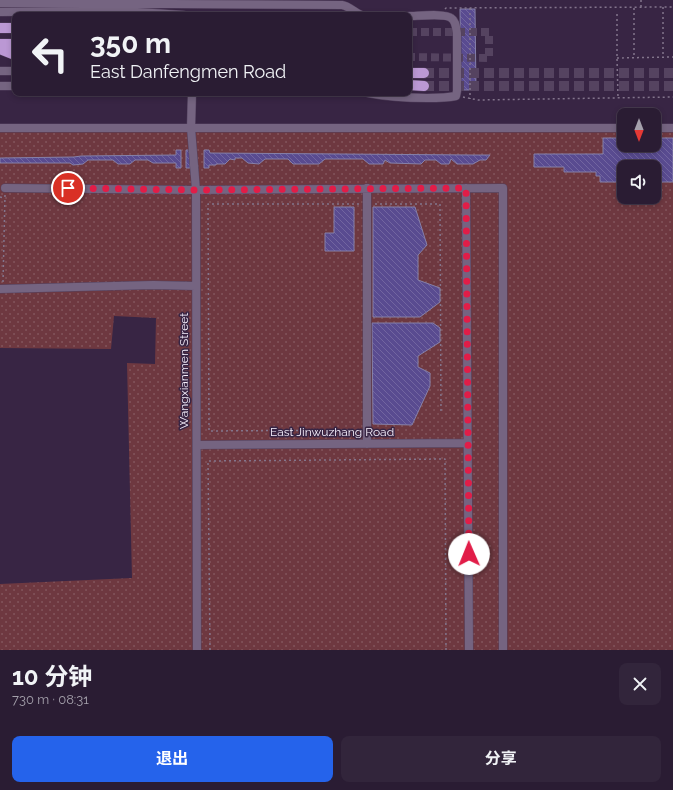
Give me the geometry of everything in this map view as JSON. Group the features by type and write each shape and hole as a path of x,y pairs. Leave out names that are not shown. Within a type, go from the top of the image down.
{"main road":[{"path":"0,28 12,28"},
{"path":"0,44 12,44"},
{"path":"0,49 12,54"},
{"path":"412,73 424,74"},
{"path":"412,85 424,86"}],"street":[{"path":"0,3 121,2 342,4 355,12"},
{"path":"0,12 137,12"},
{"path":"386,96 406,98 448,98 456,96 456,24 452,18 445,15 412,16"},
{"path":"0,71 12,71"},
{"path":"0,86 12,86"},
{"name":"Wangxianmen Street","path":"192,96 191,128 196,190 197,650"},
{"path":"0,128 617,128"},
{"path":"661,128 673,128"},
{"path":"5,188 196,190 503,188 503,650"},
{"path":"367,188 367,444"},
{"path":"466,188 469,650"},
{"path":"1,289 153,285 196,286"},
{"name":"East Jinwuzhang Road","path":"197,445 468,443"}],"path":[{"path":"641,0 641,7"},
{"path":"634,7 634,58"},
{"path":"663,7 663,58"},
{"path":"445,15 446,8 673,7"},
{"path":"470,8 470,99"},
{"path":"617,14 618,98"},
{"path":"617,58 673,58"},
{"path":"456,96 478,100 673,98"},
{"path":"1,289 5,188"},
{"path":"0,198 5,198"},
{"path":"367,430 209,431 208,204 440,204 441,414"},
{"path":"210,650 208,461 437,459 444,459 446,650"}],"shaded area":[{"path":"0,125 617,126 617,152 661,152 661,126 673,126 673,650 0,650 0,584 132,578 127,363 155,364 156,318 114,316 111,349 0,348"}],"building":[{"path":"460,9 475,9 476,90 461,90"},
{"path":"603,138 617,138 617,152 661,152 661,138 673,138 673,182 661,182 661,160 617,160 617,182 600,182 600,176 596,176 596,172 564,172 564,167 534,167 534,154 603,154"},
{"path":"176,150 181,150 181,168 176,168 176,163 153,163 148,160 135,160 130,164 118,164 113,160 88,160 83,164 73,165 70,163 0,163 0,158 176,155"},
{"path":"186,150 190,150 190,168 186,168"},
{"path":"204,150 209,150 210,153 490,155 486,160 480,160 473,164 457,164 451,159 449,164 441,164 436,160 425,160 421,164 390,163 385,160 383,164 369,164 363,159 325,159 319,164 293,164 288,159 265,159 259,164 248,163 242,158 235,158 235,160 230,159 225,164 209,165 209,168 204,168"},
{"path":"334,207 354,207 354,251 325,251 325,233 334,233"},
{"path":"373,207 415,207 427,245 418,255 418,280 440,288 440,302 420,317 373,317"},
{"path":"372,323 433,323 440,328 440,342 418,356 418,367 430,373 430,386 412,425 373,424"}],"tunnel":[{"path":"412,32 489,32 489,58 412,57"},
{"path":"424,73 673,73"},
{"path":"424,86 673,86"}],"route":[{"path":"68,188 196,190 466,188 469,554"}]}
